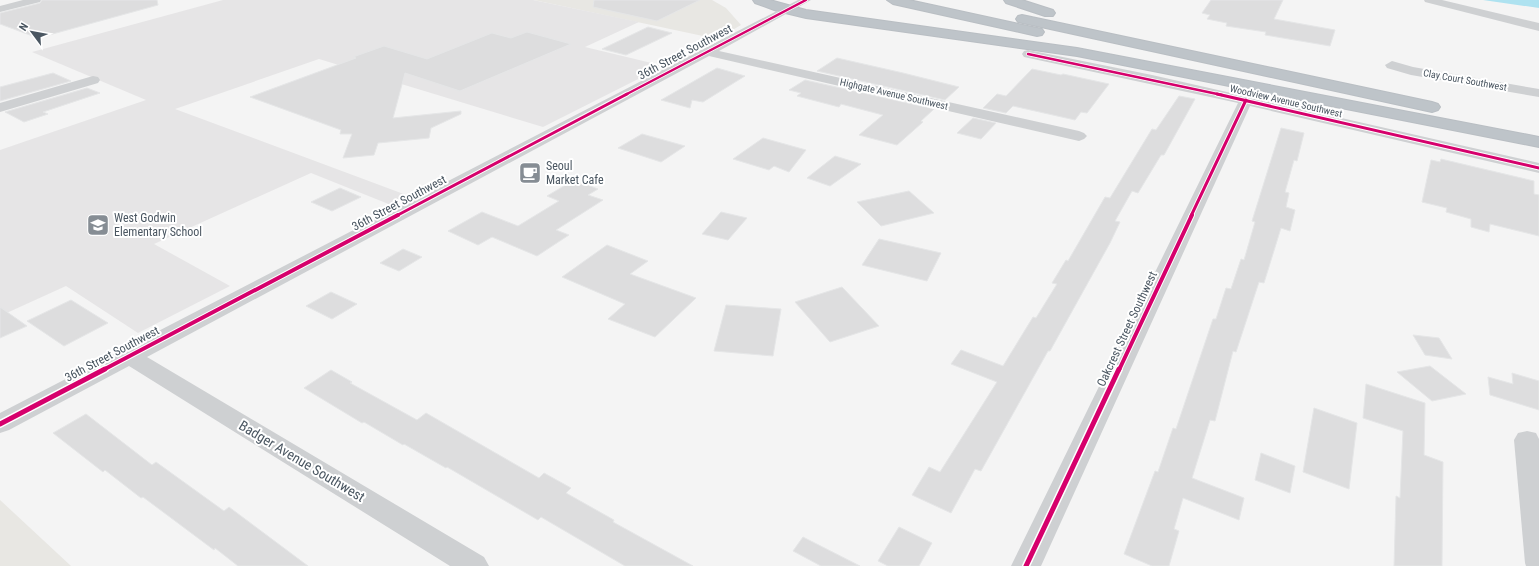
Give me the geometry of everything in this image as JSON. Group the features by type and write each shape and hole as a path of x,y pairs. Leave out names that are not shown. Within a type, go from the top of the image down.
{"highway":[{"path":"759,0 788,10 1078,52 1539,142"},
{"path":"893,0 1539,142"},
{"path":"932,0 1539,130"},
{"path":"1010,0 1111,31 1453,112"}],"street":[{"path":"0,9 36,0"},
{"name":"36th Street Southwest","path":"0,424 806,0"},
{"path":"1429,0 1539,27"},
{"name":"Highgate Avenue Southwest","path":"708,52 1079,136"},
{"name":"Woodview Avenue Southwest","path":"1028,54 1246,100 1539,168"},
{"name":"Clay Court Southwest","path":"1392,65 1411,71 1539,93"},
{"path":"0,108 93,80"},
{"name":"Oakcrest Street Southwest","path":"1026,566 1246,100"},
{"name":"Badger Avenue Southwest","path":"129,356 474,566"},
{"path":"1527,440 1539,563"}],"shaded area":[{"path":"223,0 533,0 639,22 585,47 664,66 543,127 319,59 175,109 409,196 391,205 311,173 154,244 230,286 138,333 66,286 0,316 0,150 146,100 32,52"},
{"path":"534,0 712,0 726,8 741,25 717,39"},
{"path":"0,500 71,566 0,566"}],"water":[{"path":"1483,0 1539,0 1539,8"}],"building":[{"path":"42,0 157,0 158,5 38,38 0,24 0,13 40,3"},
{"path":"594,0 700,0 657,21 593,7"},
{"path":"1211,0 1283,0 1274,19 1335,30 1330,46 1265,35 1266,32 1226,26 1227,23 1207,19 1210,15 1202,13"},
{"path":"648,27 672,33 626,55 602,49"},
{"path":"527,32 571,44 460,91 405,73 393,118 461,111 461,114 431,128 429,138 378,143 374,155 343,158 352,134 340,134 341,130 250,97 356,58 353,57 384,46 427,59 492,33 511,38"},
{"path":"837,58 959,87 945,100 817,71"},
{"path":"717,68 745,76 703,102 692,100 690,108 661,100"},
{"path":"1032,69 1109,84 1087,113 1081,112 1075,120 1013,106 1006,113 983,108 997,94 1006,96"},
{"path":"53,73 71,81 0,101 0,87"},
{"path":"805,80 934,109 921,121 923,122 897,145 859,135 883,115 841,104 839,107 797,96 801,93 789,90"},
{"path":"87,88 100,93 43,112 48,114 24,122 5,112"},
{"path":"1179,96 1195,99 1164,155 1161,155 1138,193 1132,191 1115,221 1120,222 1110,243 981,471 975,469 951,513 912,495 929,467 940,472 997,382 951,364 961,350 1003,366 1033,317 1036,318 1057,284 1052,283 1066,260 1068,261 1105,197 1110,198 1152,129 1156,130"},
{"path":"973,118 996,123 981,139 957,133"},
{"path":"1281,128 1304,133 1297,161 1294,160 1285,192 1289,193 1286,207 1295,210 1290,231 1281,228 1264,283 1259,282 1236,352 1233,351 1215,421 1210,420 1192,478 1244,498 1239,520 1183,498 1174,529 1179,531 1169,566 1152,566 1124,554 1155,471 1158,472 1173,428 1176,429 1213,319 1216,319 1226,288 1231,289 1241,259 1244,260 1255,222 1252,221"},
{"path":"642,134 685,146 661,162 618,148"},
{"path":"763,138 806,150 789,172 774,166 769,170 733,159"},
{"path":"835,156 861,164 830,186 807,178"},
{"path":"1441,159 1534,181 1534,194 1539,195 1539,236 1490,224 1489,232 1471,227 1471,219 1446,212 1447,208 1422,202 1431,160 1440,162"},
{"path":"574,180 598,189 588,195 603,200 556,230 569,235 537,256 492,237 478,245 448,231 482,212 518,226 559,201 547,196"},
{"path":"340,188 361,197 332,211 311,202"},
{"path":"909,191 934,213 881,226 857,202"},
{"path":"721,212 747,218 728,240 702,234"},
{"path":"879,239 941,253 927,281 862,265"},
{"path":"607,245 648,261 630,274 696,298 655,337 608,319 625,304 562,277"},
{"path":"403,249 422,257 399,271 380,263"},
{"path":"842,287 879,326 830,342 795,302"},
{"path":"331,292 357,304 332,319 306,306"},
{"path":"71,300 108,323 64,346 27,321"},
{"path":"726,305 781,309 773,356 714,351"},
{"path":"0,307 27,326 0,338"},
{"path":"1413,335 1439,338 1452,359 1425,355"},
{"path":"1430,366 1466,394 1432,401 1397,372"},
{"path":"331,370 352,382 350,383 417,420 426,413 539,478 544,473 571,488 566,493 614,520 613,522 693,566 625,566 541,517 538,520 447,467 446,468 404,444 403,445 364,422 362,423 304,388"},
{"path":"1512,373 1539,381 1539,410 1490,395 1488,377 1513,384"},
{"path":"1366,384 1425,403 1424,455 1443,462 1442,566 1394,566 1396,496 1400,498 1403,431 1363,418"},
{"path":"1314,408 1357,423 1349,489 1303,472"},
{"path":"86,414 152,465 156,462 224,511 229,507 308,566 238,566 215,548 214,550 143,497 141,498 105,470 103,472 53,433"},
{"path":"1261,453 1295,466 1290,493 1255,480"},
{"path":"899,527 932,543 919,566 888,566 878,561"},
{"path":"803,537 860,566 821,566 793,551"}],"cycle path":[{"path":"0,424 806,0"},
{"path":"1028,54 1152,79 1539,168"},
{"path":"1026,566 1246,100"}],"place":[{"name":"Seoul Market Cafe","path":"530,173"},
{"name":"West Godwin Elementary School","path":"98,225"}]}
